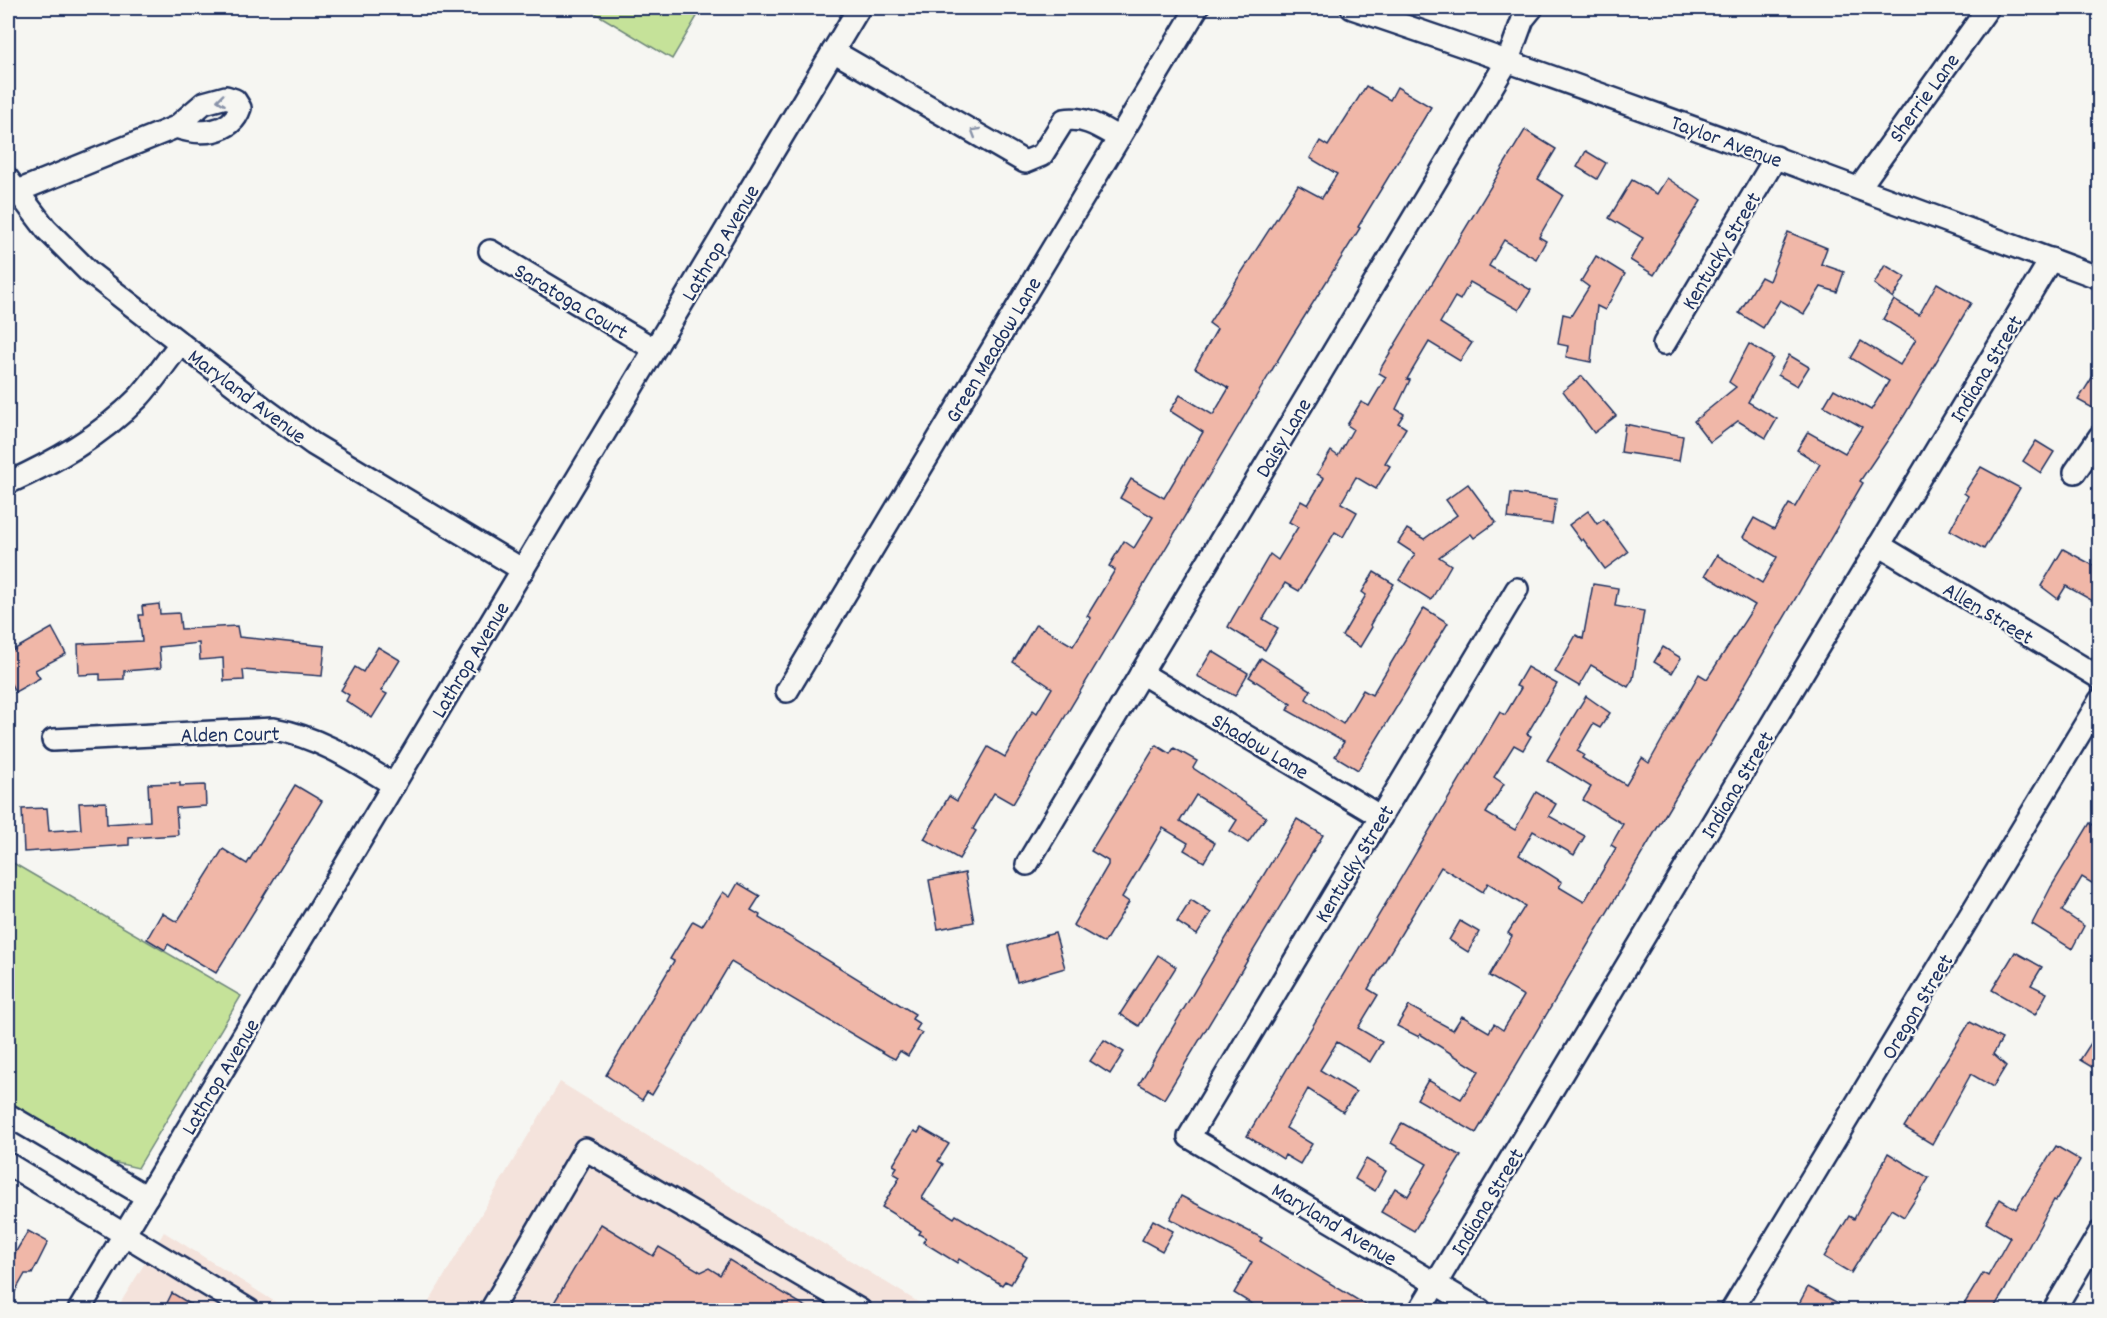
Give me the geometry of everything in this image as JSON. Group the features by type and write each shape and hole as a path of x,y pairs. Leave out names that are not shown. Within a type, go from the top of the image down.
{"street":[{"name":"Lathrop Avenue","path":"79,1311 859,8"},
{"name":"Green Meadow Lane","path":"787,691 1197,8"},
{"name":"Taylor Avenue","path":"1352,8 1508,60 2100,278"},
{"name":"Daisy Lane","path":"1027,864 1508,60 1523,19 1532,8"},
{"name":"Sherrie Lane","path":"1859,188 1988,8"},
{"path":"833,51 1025,162 1042,155 1064,120 1075,118 1092,123 1119,138"},
{"path":"10,188 176,127"},
{"name":"Kentucky Street","path":"1664,344 1776,157"},
{"name":"Maryland Avenue","path":"10,188 46,229 89,272 313,444 523,570"},
{"name":"Saratoga Court","path":"490,251 654,349"},
{"name":"Indiana Street","path":"1420,1311 2051,259"},
{"path":"8,483 80,445 114,421 139,397 180,344"},
{"path":"2075,472 2100,436"},
{"name":"Allen Street","path":"1879,545 2100,678"},
{"name":"Kentucky Street","path":"1189,1137 1517,589"},
{"name":"Shadow Lane","path":"1141,673 1381,817"},
{"name":"Oregon Street","path":"1732,1311 2100,700"},
{"name":"Alden Court","path":"53,740 274,729 299,734 323,743 394,785"},
{"path":"8,1115 147,1197"},
{"name":"Maryland Avenue","path":"1189,1137 1480,1311"},
{"path":"491,1311 585,1149 860,1311"},
{"path":"8,1164 249,1311"},
{"path":"2054,1311 2100,1232"}],"shaded area":[{"path":"560,1082 931,1310 424,1310"},
{"path":"164,1232 288,1310 116,1310"}],"green space":[{"path":"592,8 702,8 672,59 590,10"},
{"path":"8,860 241,996 138,1168 104,1160 8,1103"}],"building":[{"path":"1366,86 1390,100 1397,87 1431,107 1013,804 994,793 973,829 976,831 959,859 924,839 949,796 957,801 988,747 1005,757 1033,710 1037,713 1052,688 1013,662 1036,624 1073,646 1091,618 1087,616 1115,570 1109,566 1124,541 1134,548 1153,517 1120,498 1131,479 1164,498 1203,432 1170,411 1180,395 1213,415 1229,388 1195,368 1217,329 1209,323 1298,185 1322,198 1337,174 1310,158 1320,141 1328,146"},
{"path":"1525,130 1556,149 1538,179 1563,195 1539,237 1546,241 1536,259 1504,240 1489,266 1531,290 1519,310 1470,282 1460,300 1455,297 1440,323 1472,343 1460,361 1429,342 1407,379 1410,380 1396,409 1404,414 1398,423 1406,428 1385,463 1390,466 1376,489 1356,477 1341,503 1357,512 1343,537 1335,532 1299,591 1285,583 1263,619 1278,628 1265,650 1228,627 1232,619 1270,554 1278,560 1298,527 1289,522 1301,501 1308,505 1324,478 1317,474 1331,451 1338,456 1353,429 1347,425 1361,402 1369,406 1386,377 1379,373 1382,366"},
{"path":"1586,151 1606,163 1597,179 1577,167"},
{"path":"1667,178 1701,201 1654,275 1630,260 1643,238 1609,218 1632,180 1657,194"},
{"path":"1788,232 1827,248 1821,264 1844,272 1837,292 1821,287 1804,314 1780,300 1763,328 1739,313 1761,277 1769,281"},
{"path":"1596,256 1625,274 1605,310 1597,306 1591,362 1566,357 1568,346 1558,344 1563,314 1571,316 1589,287 1581,281"},
{"path":"1885,265 1905,277 1893,298 1874,284"},
{"path":"1937,283 1971,303 1904,416 1860,481 1863,483 1712,741 1681,788 1476,1133 1417,1099 1428,1080 1461,1099 1479,1071 1420,1034 1419,1037 1397,1026 1409,1006 1453,1030 1462,1016 1489,1032 1494,1024 1503,1030 1524,996 1489,976 1512,936 1508,933 1525,906 1488,883 1483,892 1441,867 1368,989 1378,995 1358,1028 1382,1042 1370,1062 1337,1042 1320,1070 1356,1092 1343,1112 1308,1089 1286,1128 1312,1144 1300,1164 1285,1155 1283,1159 1247,1136 1500,712 1505,715 1521,688 1516,686 1527,667 1557,684 1527,734 1531,736 1523,750 1514,745 1494,777 1504,784 1486,813 1515,830 1536,792 1556,804 1549,816 1585,836 1574,855 1533,831 1519,855 1562,882 1559,887 1584,902 1616,848 1611,845 1623,824 1583,800 1591,787 1547,760 1586,696 1610,713 1600,728 1593,724 1577,751 1584,755 1582,758 1626,785 1642,758 1649,763 1699,674 1707,679 1755,605 1705,575 1717,555 1762,583 1777,557 1743,537 1754,518 1774,529 1789,504 1795,507 1820,464 1797,450 1808,432 1845,453 1862,427 1824,406 1834,389 1871,410 1889,381 1851,358 1861,341 1900,365 1916,339 1883,319 1894,300 1919,315"},
{"path":"1749,344 1773,358 1748,402 1777,419 1766,438 1738,421 1710,442 1694,421 1736,387 1729,382"},
{"path":"1789,355 1809,367 1797,386 1778,375"},
{"path":"2100,365 2100,412 2078,400"},
{"path":"1582,376 1616,416 1594,433 1563,391"},
{"path":"1625,424 1683,436 1679,461 1621,452"},
{"path":"2036,441 2054,452 2041,473 2023,461"},
{"path":"1981,467 2020,488 1984,549 1950,530 1968,496 1964,493"},
{"path":"1468,484 1496,522 1474,538 1471,534 1439,557 1451,565 1431,600 1399,580 1415,554 1398,543 1407,529 1424,539 1457,515 1446,500"},
{"path":"1511,493 1556,499 1552,524 1508,518"},
{"path":"1588,511 1597,524 1604,519 1628,552 1605,569 1583,539 1581,541 1569,525"},
{"path":"2063,549 2100,569 2100,590 2093,601 2066,586 2058,599 2041,586"},
{"path":"1374,572 1394,584 1360,647 1342,636 1366,595 1362,592"},
{"path":"1593,584 1618,588 1615,606 1644,611 1633,679 1628,687 1591,665 1579,686 1555,672 1576,635 1583,639"},
{"path":"159,604 160,614 179,613 181,629 237,626 239,637 325,646 322,676 243,670 244,680 224,681 223,658 200,660 199,643 159,647 161,668 124,671 124,679 100,680 100,674 79,675 78,644 142,641 139,615 143,615 142,606"},
{"path":"1424,608 1448,623 1358,770 1335,756 1344,742 1287,710 1291,704 1249,677 1261,658 1311,690 1306,699 1343,724 1363,690 1372,695"},
{"path":"52,628 66,654 35,670 40,678 15,692 8,678 8,653"},
{"path":"378,647 400,660 381,691 387,694 372,718 346,701 349,695 341,690 355,667 363,672"},
{"path":"1663,647 1681,658 1672,673 1654,662"},
{"path":"1212,651 1248,673 1235,696 1197,676"},
{"path":"1156,745 1170,754 1174,748 1197,761 1193,768 1266,817 1248,843 1230,831 1237,820 1196,795 1180,821 1215,843 1204,862 1184,850 1188,843 1163,828 1122,897 1129,902 1104,943 1073,925 1108,865 1108,861 1091,851"},
{"path":"180,783 180,786 205,785 206,806 176,808 178,835 129,838 129,845 24,852 22,809 47,808 49,831 81,829 79,803 106,802 107,824 150,821 148,784"},
{"path":"295,785 322,801 216,973 168,944 165,950 147,939 162,913 177,922 223,849 247,864"},
{"path":"1297,819 1323,835 1164,1099 1139,1084"},
{"path":"2090,823 2100,829 2100,888 2082,877 2062,911 2084,926 2072,949 2032,924 2051,887"},
{"path":"965,873 974,922 938,929 929,880"},
{"path":"738,883 760,896 751,910 760,915 759,918 915,1014 912,1019 920,1024 916,1030 922,1033 908,1056 900,1051 895,1059 889,1056 731,962 652,1095 647,1092 642,1100 606,1075 674,961 670,959 693,921 702,926 723,892 730,897"},
{"path":"1191,900 1211,913 1197,935 1177,922"},
{"path":"1460,921 1479,932 1468,952 1449,940"},
{"path":"1055,933 1065,968 1017,982 1008,946"},
{"path":"2015,952 2042,967 2031,985 2047,993 2035,1015 1992,990"},
{"path":"1158,955 1176,967 1139,1026 1120,1014"},
{"path":"1970,1022 2002,1039 1993,1054 2006,1066 1993,1087 1971,1074 1932,1144 1904,1127"},
{"path":"2100,1029 2100,1072 2080,1060"},
{"path":"1104,1040 1124,1052 1110,1074 1090,1061"},
{"path":"1402,1123 1461,1156 1414,1231 1381,1212 1395,1188 1408,1196 1427,1164 1391,1143"},
{"path":"921,1128 949,1144 938,1161 943,1164 922,1198 954,1218 956,1215 1027,1257 1011,1284 1005,1281 1002,1285 959,1259 957,1263 923,1242 926,1238 919,1234 921,1231 882,1207 900,1177 893,1173 897,1167 893,1165 914,1131 918,1133"},
{"path":"2056,1146 2080,1160 2056,1201 2054,1200 2005,1290 1992,1311 1960,1311 1983,1273 1988,1276 2010,1237 1986,1223 2000,1199 2016,1209"},
{"path":"1888,1153 1929,1178 1904,1217 1891,1209 1851,1273 1824,1257 1849,1216 1854,1219"},
{"path":"1366,1159 1386,1171 1375,1191 1355,1179"},
{"path":"1181,1196 1262,1238 1260,1241 1376,1311 1263,1311 1234,1293 1252,1262 1170,1219"},
{"path":"1153,1220 1173,1231 1162,1251 1142,1240"},
{"path":"601,1224 653,1256 659,1247 701,1272 709,1268 720,1275 729,1260 813,1311 549,1311"},
{"path":"28,1231 48,1242 32,1274 25,1274 8,1304 8,1265"},
{"path":"1808,1287 1853,1311 1795,1311"},
{"path":"172,1293 202,1311 163,1311"}]}
